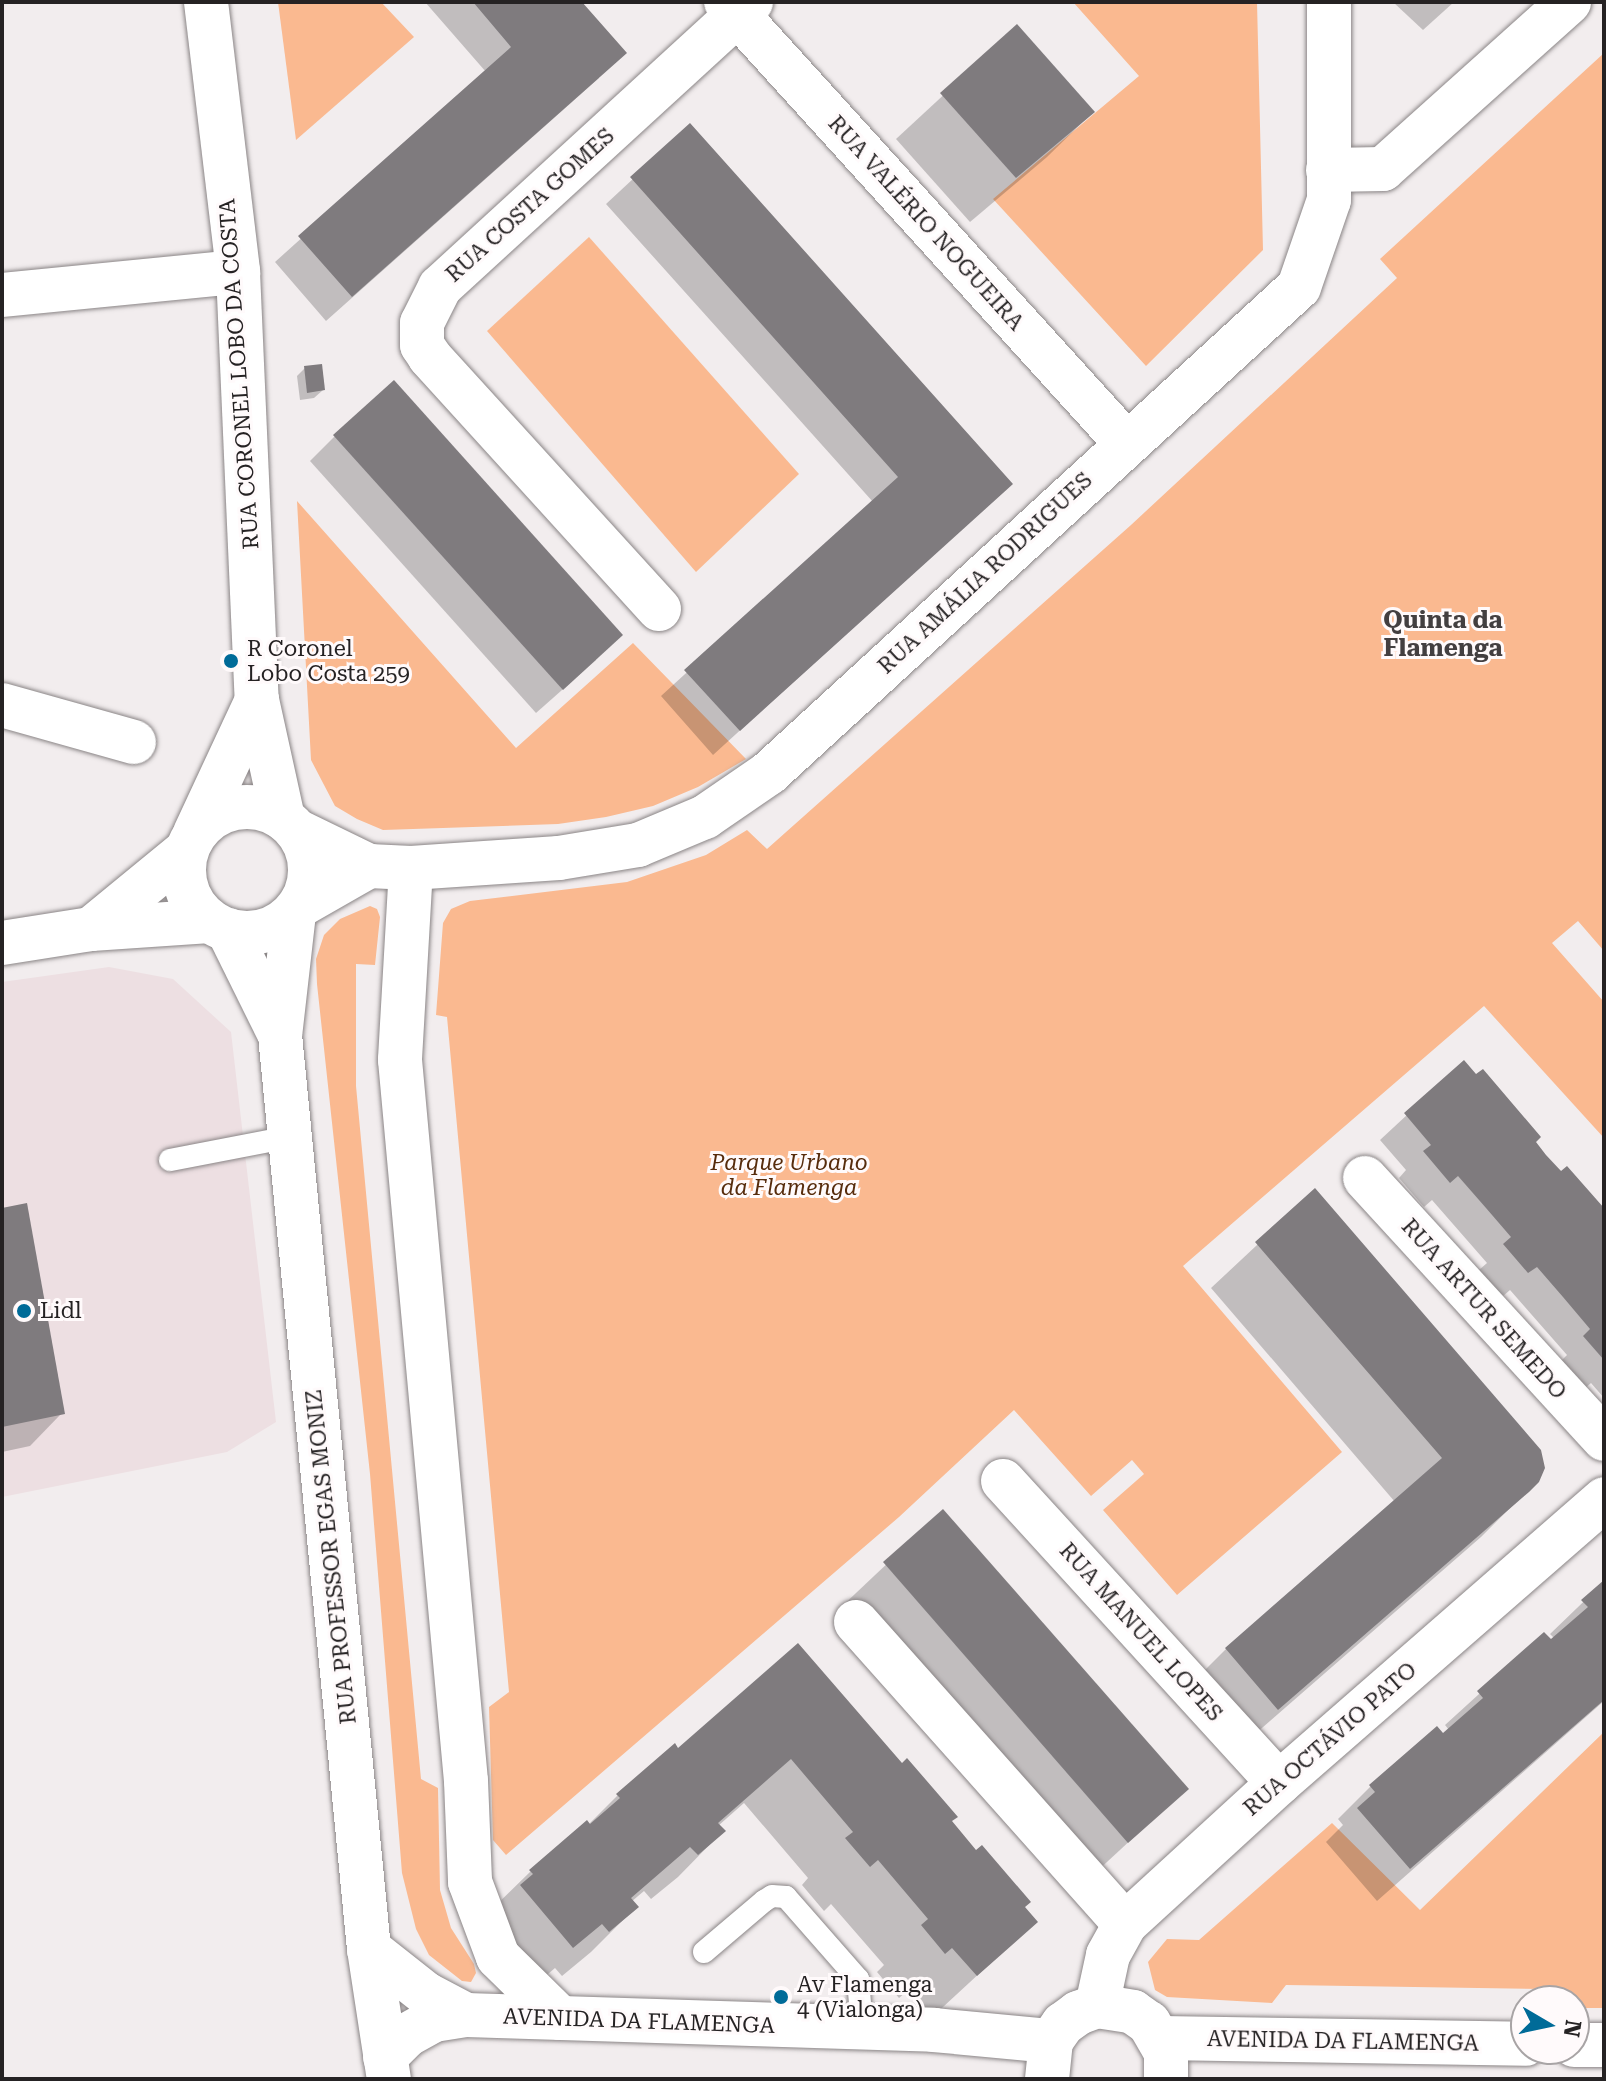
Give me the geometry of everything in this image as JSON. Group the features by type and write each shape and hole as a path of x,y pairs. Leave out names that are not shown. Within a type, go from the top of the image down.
{"street":[{"name":"RUA CORONEL LOBO DA COSTA","path":"206,2 238,272 257,700 290,824"},
{"name":"RUA AMÁLIA RODRIGUES","path":"290,824 369,866 411,868 559,858 638,845 705,817 769,773 1299,287 1329,200 1329,2"},
{"path":"1328,170 1383,169 1569,2"},
{"name":"RUA VALÉRIO NOGUEIRA","path":"738,6 1126,443"},
{"name":"RUA COSTA GOMES","path":"659,609 430,357 422,345 422,323 440,287 738,6"},
{"path":"2,295 238,272"},
{"name":"RUA CORONEL LOBO DA COSTA","path":"190,842 257,700"},
{"path":"2,705 134,742"},
{"path":"91,929 190,842 209,819 226,810 246,806 265,809 290,824 306,849 310,868 307,888 296,910"},
{"path":"190,842 183,871 187,890 196,908 219,926"},
{"path":"2,943 91,929 219,926 248,933 267,929 369,866"},
{"path":"411,868 400,1060 466,1781 470,1882 498,1957 560,2018"},
{"name":"RUA PROFESSOR EGAS MONIZ","path":"296,910 280,1035 369,1949 387,2068"},
{"name":"RUA PROFESSOR EGAS MONIZ","path":"219,926 280,1035"},
{"name":"RUA ARTUR SEMEDO","path":"1365,1178 1604,1439"},
{"name":"RUA MANUEL LOPES","path":"1003,1481 1279,1783"},
{"name":"RUA OCTÁVIO PATO","path":"1097,2006 1108,1955 1125,1924 1279,1783 1604,1499"},
{"path":"856,1622 1125,1924"},
{"path":"369,1949 426,1994 466,2015"},
{"path":"1049,2060 1063,2024 1078,2013 1097,2006 1133,2012 1149,2023 1163,2058"},
{"path":"424,2079 387,2068 407,2035 434,2020 466,2015"},
{"name":"AVENIDA DA FLAMENGA","path":"466,2015 862,2028 1049,2060"},
{"name":"AVENIDA DA FLAMENGA","path":"1163,2058 1510,2045"}],"lane":[{"path":"170,1160 290,1137"},
{"path":"704,1952 764,1901 772,1896 786,1897 858,1979 862,2028"}],"shaded area":[{"path":"109,967 173,979 231,1032 276,1422 227,1452 2,1497 2,982"}],"green space":[{"path":"278,2 381,2 414,37 296,140"},
{"path":"1073,2 1257,2 1263,250 1146,366 993,199 1139,76"},
{"name":"Parque Urbano da Flamenga","path":"1604,53 1604,951 1578,921 1552,943 1604,1002 1604,1138 1484,1006 1183,1266 1342,1452 1177,1595 1103,1510 1144,1474 1132,1460 1091,1496 1014,1410 899,1517 506,1855 493,1840 489,1707 509,1692 447,1017 436,1015 443,923 451,909 470,901 627,882 706,855 747,830 767,849 1131,525 1397,278 1380,259"},
{"path":"589,237 799,474 696,572 487,331"},
{"path":"297,501 516,748 633,643 746,759 698,787 653,806 606,817 558,824 383,830 357,819 335,806 311,760"},
{"path":"370,906 377,909 380,917 375,965 356,964 356,1086 421,1779 438,1788 440,1890 451,1928 474,1964 476,1973 471,1982 462,1981 429,1955 416,1929 402,1873 370,1474 317,984 316,959 324,935 340,919"},
{"path":"1604,1732 1604,2008 1590,2008 1590,1985 1510,1985 1510,1988 1286,1985 1272,2003 1167,1997 1155,1990 1148,1962 1167,1939 1199,1940 1332,1823 1420,1910"}],"building":[{"path":"473,2 582,2 627,53 352,297 298,236 511,47"},
{"path":"1017,24 1095,112 1016,178 940,93"},
{"path":"690,123 1013,484 740,731 684,670 898,477 630,177"},
{"path":"322,364 325,390 307,393 304,366"},
{"path":"394,380 623,635 563,690 333,435"},
{"path":"1464,1060 1476,1074 1483,1069 1541,1137 1536,1142 1546,1155 1561,1171 1567,1166 1604,1208 1604,1360 1583,1336 1590,1329 1537,1267 1528,1273 1503,1244 1511,1237 1486,1208 1458,1176 1450,1183 1423,1151 1431,1145 1404,1113"},
{"path":"1315,1188 1541,1450 1545,1468 1539,1482 1529,1492 1278,1710 1225,1648 1442,1458 1255,1242"},
{"name":"Lidl","path":"27,1203 65,1414 2,1427 2,1208"},
{"path":"943,1509 1189,1789 1128,1843 883,1562"},
{"path":"1604,1580 1604,1700 1410,1869 1357,1808 1375,1792 1369,1785 1437,1726 1443,1733 1483,1698 1477,1691 1544,1632 1551,1639 1588,1607 1581,1600"},
{"path":"798,1643 902,1763 907,1758 958,1817 952,1821 976,1850 982,1845 1031,1902 1025,1907 1038,1922 977,1976 952,1948 945,1954 921,1925 928,1919 878,1860 870,1867 845,1838 853,1832 791,1759 718,1823 726,1831 698,1855 690,1847 631,1898 639,1907 609,1932 602,1924 573,1948 520,1885 533,1874 529,1870 587,1820 590,1824 620,1798 616,1794 675,1743 678,1748"}],"place":[{"name":"R Coronel Lobo Costa 259","path":"231,661"},
{"name":"Lidl","path":"24,1311"},
{"name":"Av Flamenga 4 (Vialonga)","path":"781,1997"}],"district":[{"name":"Quinta da Flamenga","path":"1443,635"}]}
